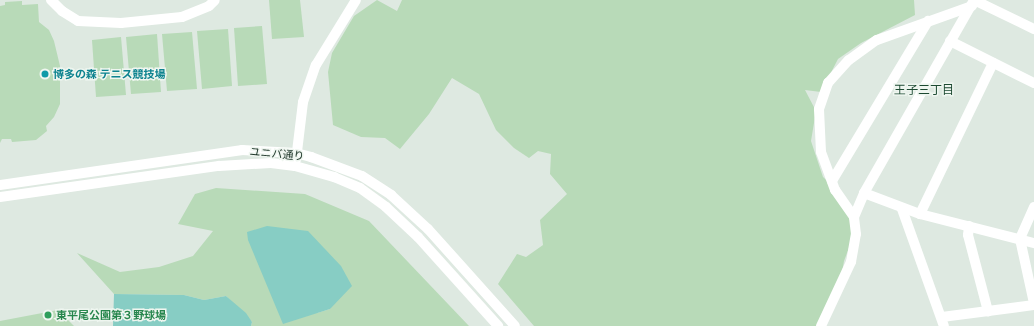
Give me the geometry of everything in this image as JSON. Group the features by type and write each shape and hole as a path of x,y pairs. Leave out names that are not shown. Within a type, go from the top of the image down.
{"street":[{"path":"51,0 62,11 78,21 121,23 182,17 209,6 216,0"},
{"path":"295,166 304,102 316,65 356,0"},
{"path":"854,217 864,193 973,2"},
{"path":"821,326 851,262 856,234 854,217 832,181 821,152 819,109 828,83 849,60 877,40 973,2 1034,29"},
{"path":"832,181 928,21"},
{"path":"950,41 1034,83"},
{"path":"920,214 993,63"},
{"name":"ユニバ通り","path":"0,185 242,150 296,153 339,166 362,176 391,195 428,229 515,326"},
{"name":"ユニバ通り","path":"0,197 219,166 271,163 295,166 360,188 386,207 418,237 498,326"},
{"path":"864,193 902,209 1034,243"},
{"path":"902,209 943,322 988,311 1034,304 1020,239 1034,207"},
{"path":"969,226 968,234 988,311"}],"green space":[{"path":"269,0 300,0 304,37 272,39"},
{"path":"377,0 397,11 402,0 914,0 915,15 861,43 838,59 821,92 805,90 816,111 811,141 823,177 847,199 853,237 844,261 841,279 818,326 534,326 498,284 517,254 526,257 543,245 540,220 567,194 550,174 551,154 538,151 529,158 514,148 496,130 479,94 452,78 429,114 400,149 385,138 361,137 333,125 328,72 332,53 354,16"},
{"name":"博多の森 テニス競技場","path":"22,1 22,5 38,4 39,22 49,30 54,41 60,66 60,104 54,117 46,126 47,131 36,140 12,142 11,139 2,139 0,143 0,6 5,5 5,2"},
{"path":"262,26 267,84 238,86 234,28"},
{"path":"228,29 232,86 202,89 197,31"},
{"path":"192,32 197,89 167,91 162,34"},
{"path":"157,34 161,92 131,94 126,37"},
{"path":"121,37 126,95 96,97 92,40"},
{"path":"216,188 305,194 369,221 469,326 251,326 252,322 226,296 204,300 184,295 114,294 77,253 120,272 159,267 193,256 213,231 178,224 195,194","holes":["341,266 330,309 317,313"]},
{"name":"東平尾公園第３野球場","path":"58,310 74,326 0,326 0,321"}],"water":[{"path":"267,226 308,231 341,266 352,286 330,309 283,324 248,240 247,232"},
{"path":"114,294 184,295 204,300 226,296 246,313 252,322 251,326 113,326"}],"place":[{"name":"博多の森 テニス競技場","path":"45,74"},
{"name":"東平尾公園第３野球場","path":"48,315"}],"district":[{"name":"王子三丁目","path":"924,90"}]}
